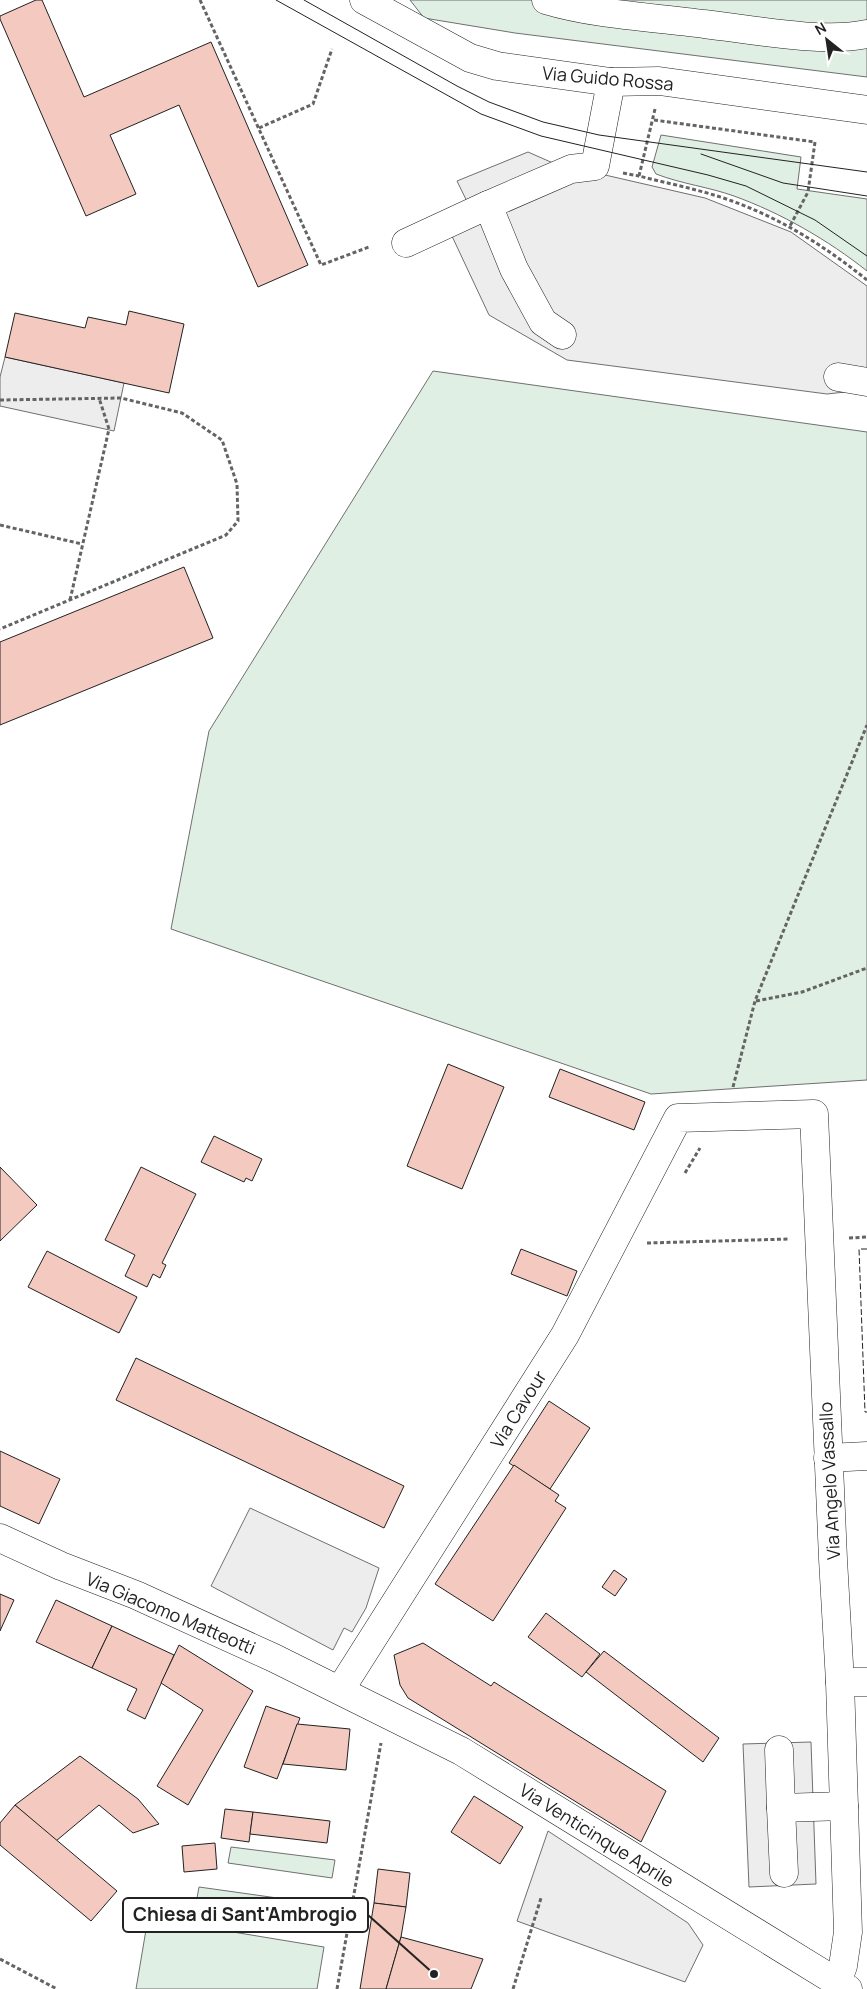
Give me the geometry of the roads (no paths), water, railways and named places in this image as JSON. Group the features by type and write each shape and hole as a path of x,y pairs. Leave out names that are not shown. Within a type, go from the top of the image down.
{"street":[{"name":"Via Guido Rossa","path":"364,0 470,58 497,66 610,82 659,81 867,110"},
{"path":"546,0 595,10 782,34 831,36 867,34"},
{"path":"406,243 571,170 595,166 610,82"},
{"path":"488,206 514,269 543,322 562,335"},
{"path":"838,377 867,382"},
{"name":"Via Angelo Vassallo","path":"678,1118 814,1114 844,1806 848,1932 842,1986"},
{"name":"Via Cavour","path":"340,1690 565,1336 678,1118"},
{"path":"828,1458 867,1456"},
{"name":"Via Giacomo Matteotti","path":"0,1538 69,1570 136,1595 340,1690"},
{"path":"840,1682 867,1682"},
{"name":"Via Venticinque Aprile","path":"340,1690 461,1751 842,1986"},
{"path":"779,1750 784,1873"},
{"path":"782,1808 844,1806"}],"tram line":[{"path":"276,0 481,114 541,136 708,175 746,186 815,220 867,256"},
{"path":"304,0 457,86 489,102 543,122 599,135 867,172"},
{"path":"701,154 783,183 867,196"}],"place":[{"name":"Chiesa di Sant'Ambrogio","path":"434,1974"}]}
